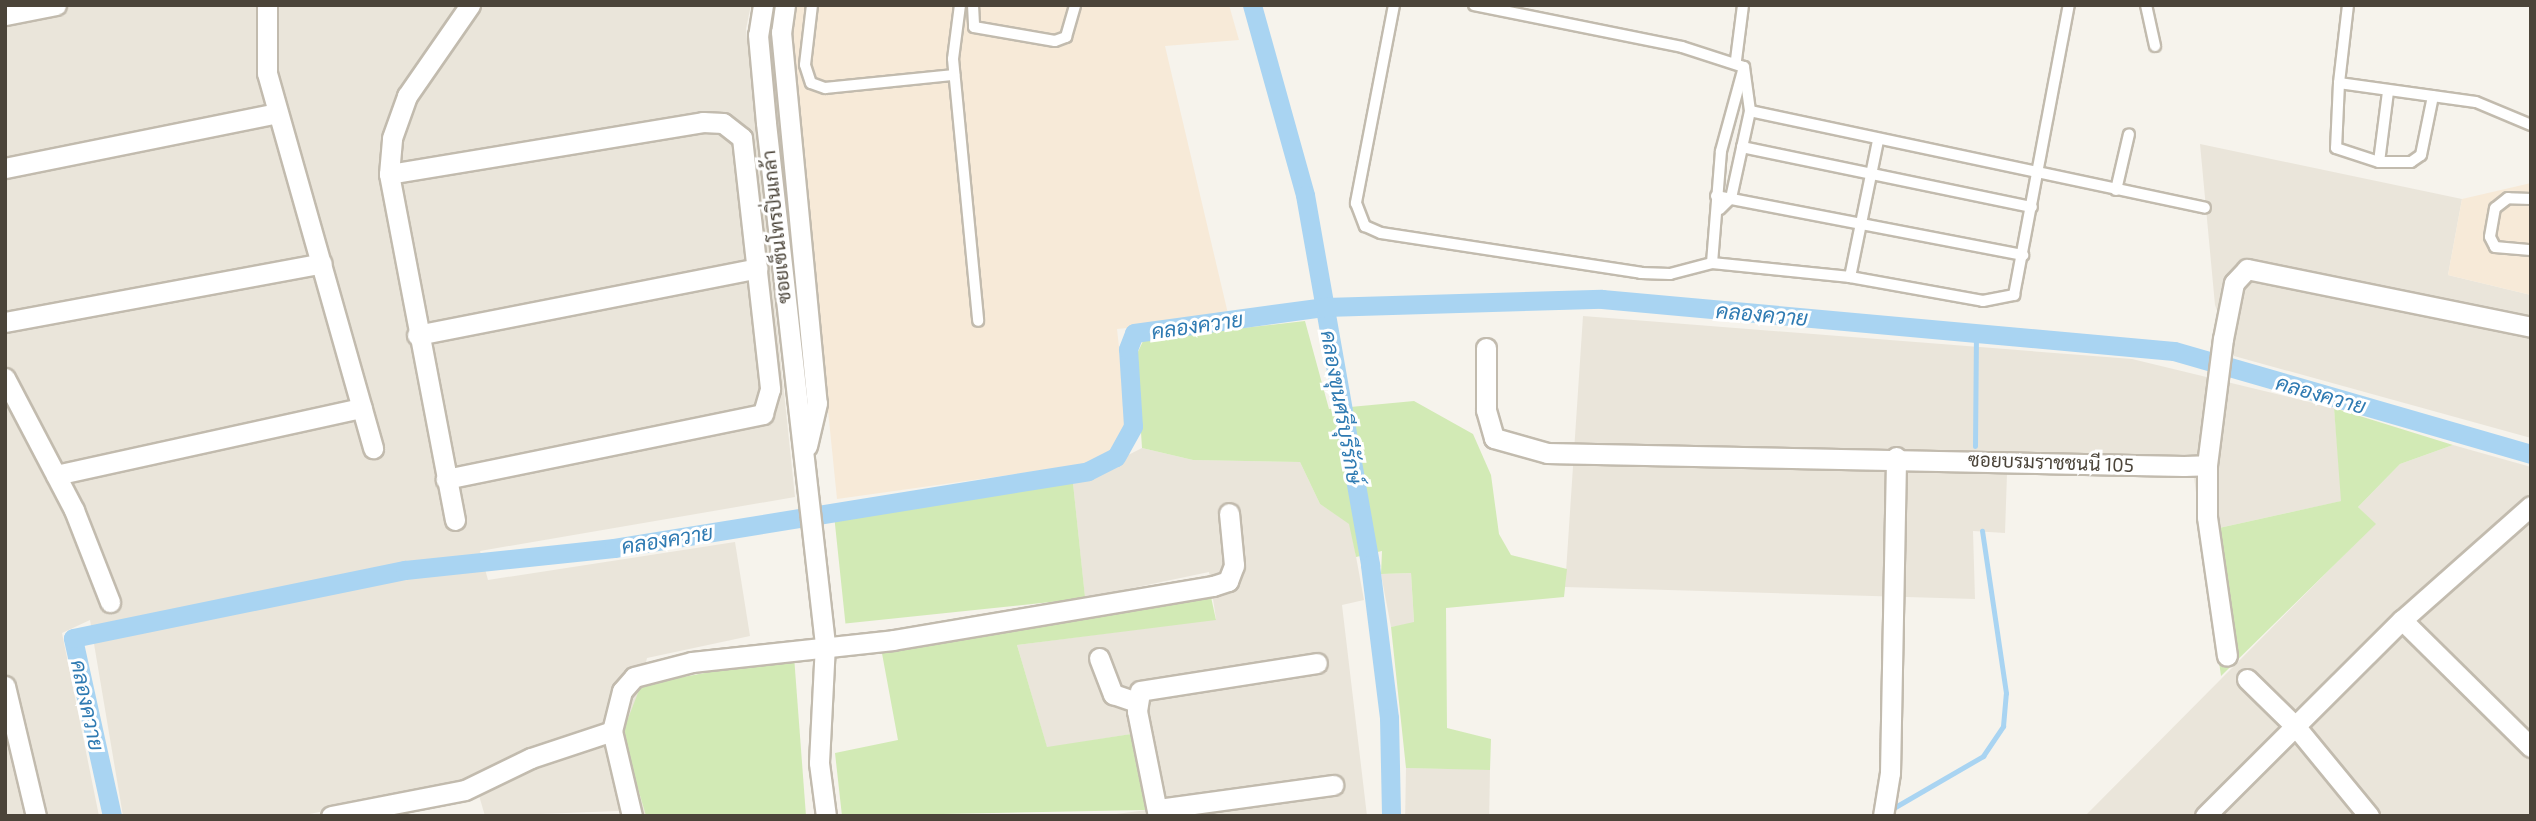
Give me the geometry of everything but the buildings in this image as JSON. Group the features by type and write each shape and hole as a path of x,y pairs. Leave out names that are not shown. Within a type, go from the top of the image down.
{"street":[{"path":"5,15 57,5"},
{"path":"267,5 267,73 373,448"},
{"path":"455,520 417,335 389,174 392,138 407,96 470,5"},
{"name":"ซอยเซ็นโทรปิ่นเกล้า","path":"763,5 758,35 766,123 794,403 807,447 825,644 819,763 826,816"},
{"name":"ซอยเซ็นโทรปิ่นเกล้า","path":"785,5 781,32 817,403 807,447"},
{"path":"5,168 278,113"},
{"path":"389,174 723,123 743,138 770,389 763,414 446,478"},
{"path":"5,322 322,263"},
{"path":"417,335 757,268"},
{"path":"2227,656 2207,517 2207,466 2214,394 2238,273 2256,269 2531,327"},
{"name":"ซอยบรมราชชนนี 105","path":"1486,348 1486,410 1502,445 1547,453 1896,457 2207,466"},
{"path":"5,378 55,475 110,602"},
{"path":"55,475 362,408"},
{"path":"1884,811 1896,457"},
{"path":"2205,816 2402,620 2531,506"},
{"path":"632,816 611,732 622,691 634,677 825,644 893,640 1213,586 1228,581 1234,565 1228,513"},
{"path":"2402,620 2531,747"},
{"path":"1099,658 1113,694 1136,702"},
{"path":"1317,663 1157,687 1140,691 1136,702 1158,812 1334,785"},
{"path":"2246,679 2296,727 2369,816"},
{"path":"5,686 36,816"},
{"path":"331,816 358,813 465,790 531,758 611,732"}],"lane":[{"path":"812,5 805,65 811,83 825,88 954,75"},
{"path":"960,5 954,75 978,321"},
{"path":"973,5 974,27 1055,41 1066,37 1075,5"},
{"path":"1394,5 1356,204 1365,226 1416,240 1641,273 1670,274 1712,263 1850,277 2003,302 2014,295 2023,255 2069,5"},
{"path":"1474,5 1740,64"},
{"path":"1712,263 1720,209 1716,196 1730,101 1740,64 1743,5"},
{"path":"2146,5 2155,46"},
{"path":"2348,5 2339,83 2336,148 2379,162 2411,162 2421,155 2433,96"},
{"path":"1720,209 1731,198 1750,111 1740,64"},
{"path":"2339,83 2476,103 2531,125"},
{"path":"2379,162 2388,92"},
{"path":"1750,111 1878,141 2205,208"},
{"path":"2116,190 2129,134"},
{"path":"1850,277 1878,141"},
{"path":"1742,147 2032,207"},
{"path":"1716,196 2023,255"},
{"path":"2531,199 2508,198 2496,208 2490,237 2496,247 2531,250"}],"shaded area":[{"path":"5,5 751,5 746,29 795,497 480,551 488,580 735,542 750,636 647,658 634,716 622,734 646,816 618,811 485,816 473,775 448,787 299,816 123,816 90,620 62,633 99,816 5,816"},
{"path":"793,5 1229,5 1239,40 1165,46 1229,318 1117,329 1128,428 1115,450 1094,463 837,499 789,26"},
{"path":"2200,144 2462,199 2448,275 2531,295 2531,438 2234,356 2215,305"},
{"path":"2531,183 2531,295 2448,275 2462,199"},
{"path":"1583,316 2132,359 2334,408 2342,501 2201,532 2194,477 2007,474 2005,533 1973,531 1975,599 1565,587"},
{"path":"2453,445 2531,467 2531,816 2085,816 2375,524 2358,507 2400,464"},
{"path":"1142,448 1193,460 1300,462 1320,504 1350,524 1364,600 1342,605 1367,816 1101,816 1147,810 1131,734 1047,748 1017,645 1216,619 1209,572 1085,598 1073,483"},
{"path":"1411,573 1414,623 1391,627 1381,574"},
{"path":"1406,768 1490,769 1489,816 1405,816"}],"green space":[{"path":"1305,321 1329,409 1414,401 1473,434 1491,475 1499,534 1511,555 1567,569 1564,597 1446,608 1447,728 1491,739 1490,770 1406,768 1391,627 1414,622 1411,573 1381,574 1382,551 1356,557 1349,524 1320,504 1300,462 1193,460 1142,448 1136,356 1144,339"},
{"path":"2334,408 2453,445 2400,464 2358,507 2376,524 2221,676 2201,532 2341,501"},
{"path":"1073,483 1085,598 845,624 833,508"},
{"path":"1211,597 1216,620 1017,645 1047,747 1131,734 1147,810 842,816 835,753 898,740 881,648"},
{"path":"794,656 806,816 646,816 622,734 641,685"}],"waterway":[{"name":"คลองขุนศรีบุรีรักษ์","path":"1252,5 1305,195 1370,565 1389,718 1391,816"},
{"name":"คลองควาย","path":"112,816 73,638 405,570 614,548 1088,471 1116,457 1133,426 1128,349 1134,333 1325,307 1602,299 2174,351 2531,454"},
{"path":"1975,446 1976,333"},
{"path":"1890,810 1983,756 2003,726 2006,693 1982,531"}]}
